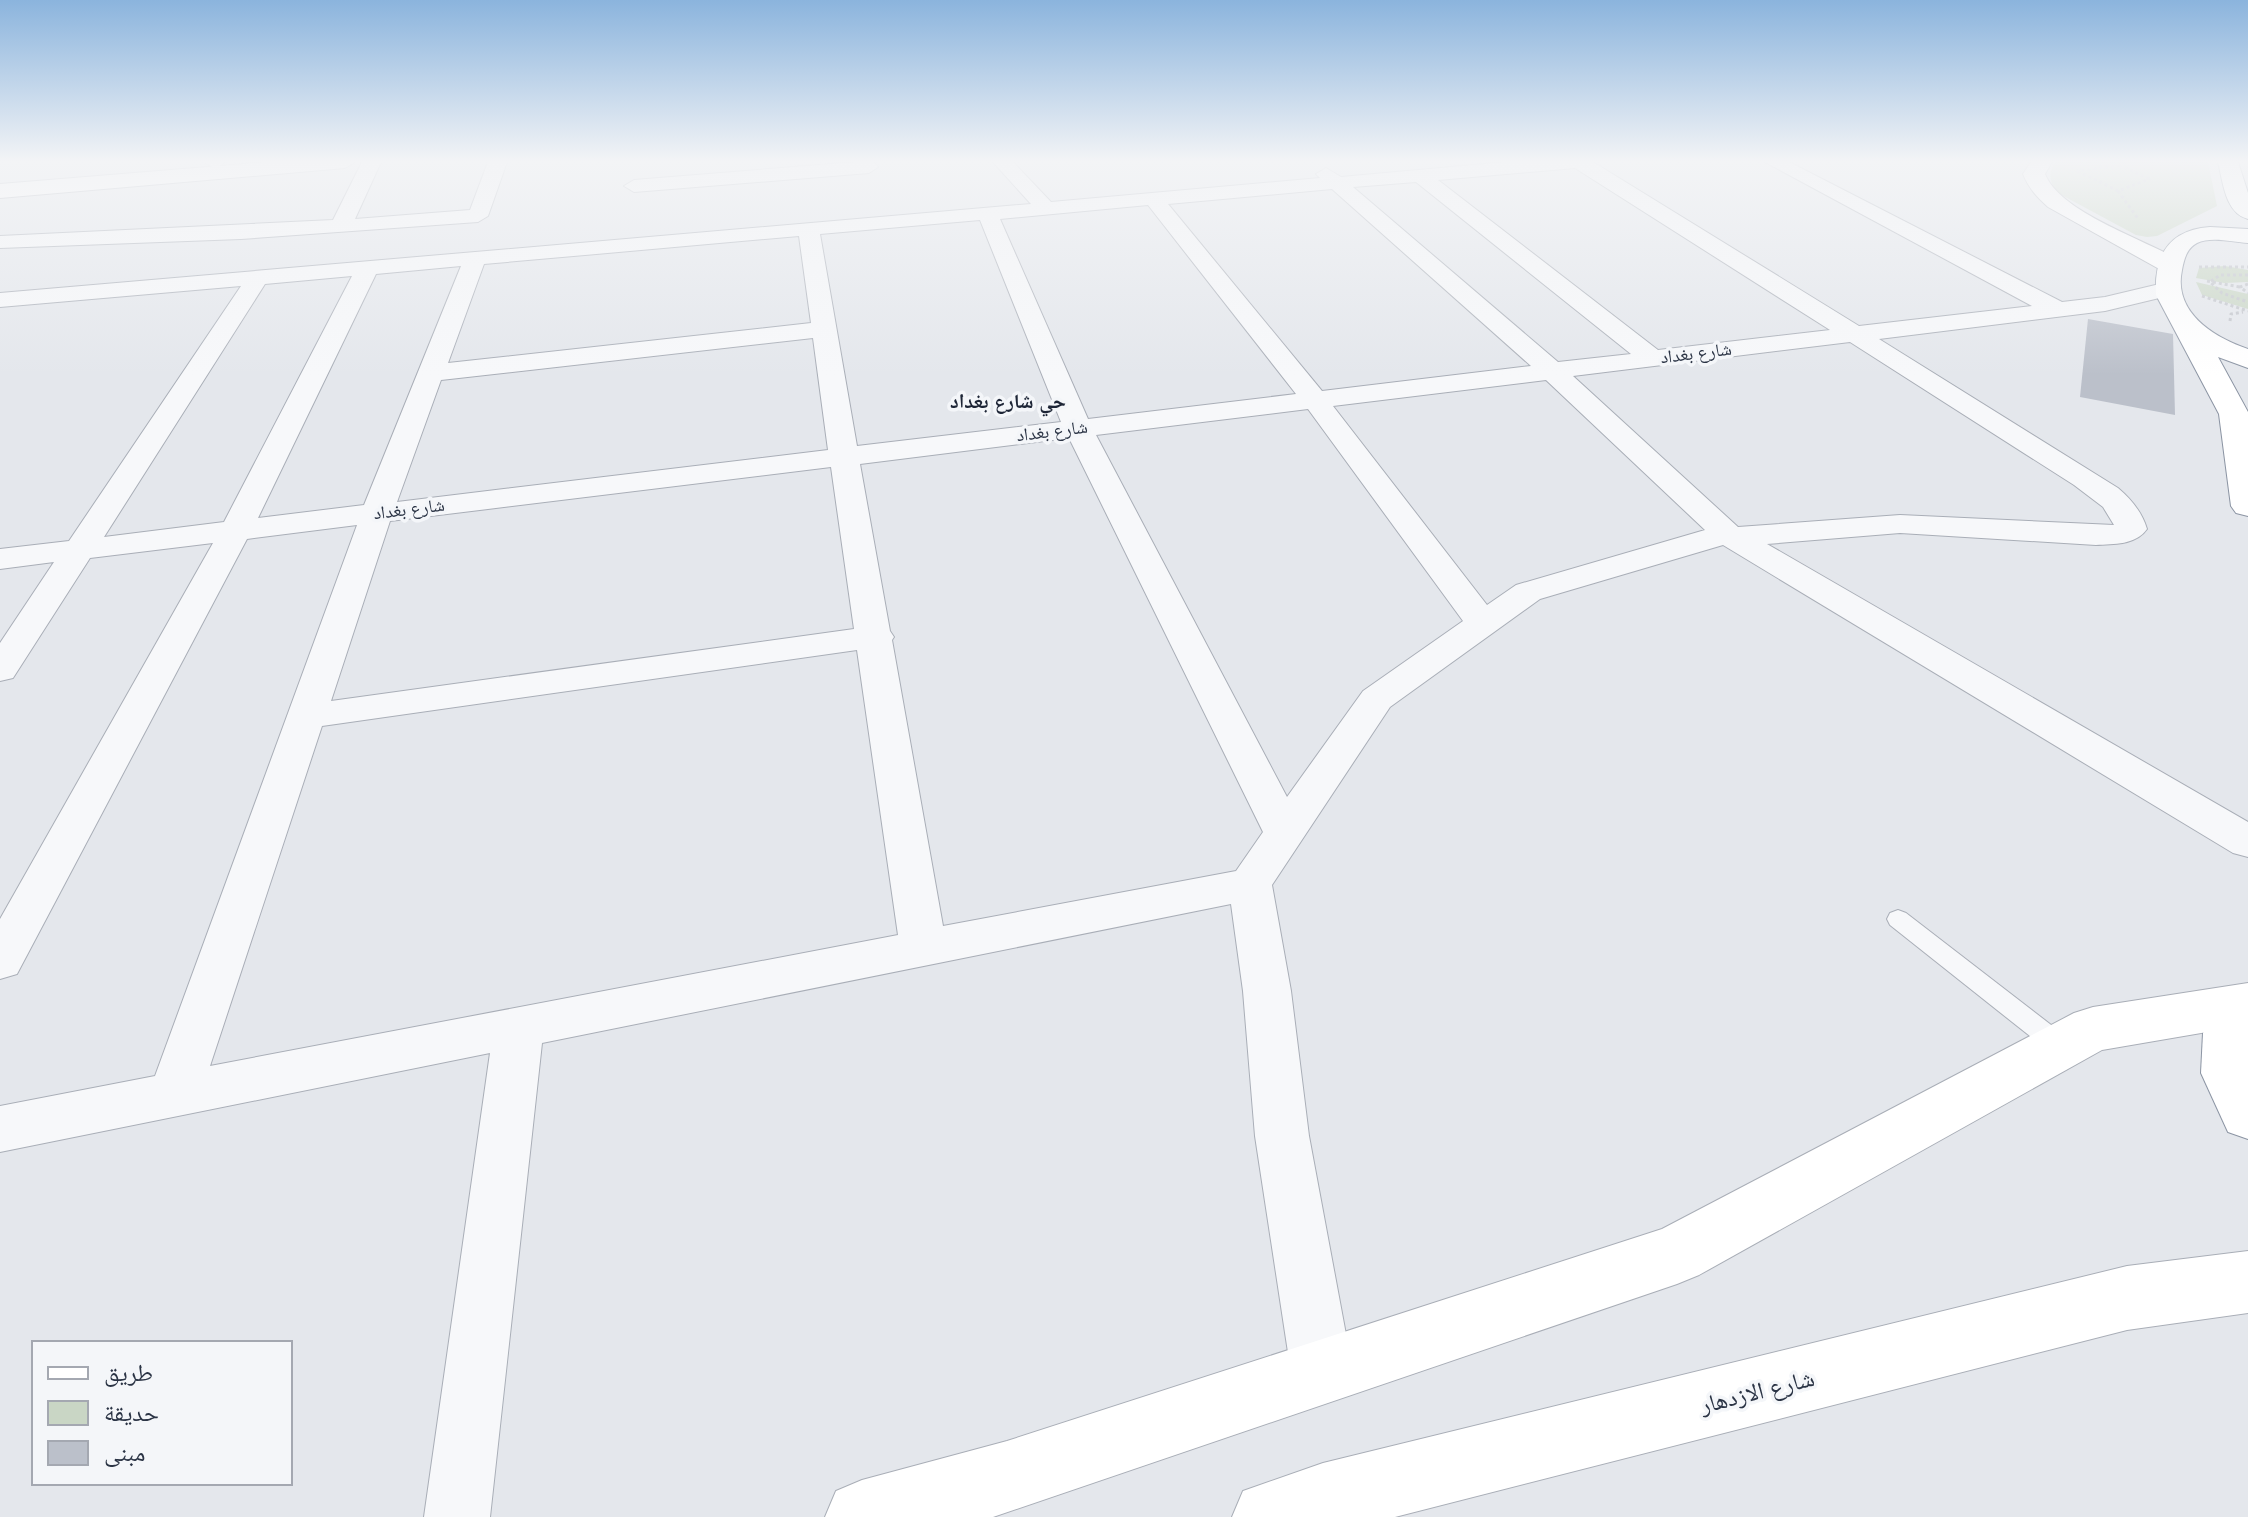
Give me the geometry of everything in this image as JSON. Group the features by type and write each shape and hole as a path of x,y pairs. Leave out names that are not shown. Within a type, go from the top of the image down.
{"main road":[{"path":"2115,233 2142,247 2177,274"},
{"path":"2248,236 2221,234 2187,239 2176,250 2185,324 2234,414 2248,506"},
{"path":"2185,324 2224,351 2248,359"},
{"path":"862,1517 1007,1477 1677,1254 2093,1029 2248,1005"},
{"path":"2248,1005 2230,1033 2229,1073 2248,1114"},
{"name":"شارع الازدهار","path":"1290,1514 2127,1298 2248,1282"}],"street":[{"path":"0,242 209,233"},
{"path":"5,310 33,296 475,258 632,237 725,233"},
{"path":"810,233 842,457 876,637 923,948"},
{"path":"995,233 1078,428 1285,833"},
{"path":"1180,233 1315,400 1483,624"},
{"path":"1394,233 1552,371 1730,535 2248,842"},
{"path":"1493,233 1652,358"},
{"path":"1322,1372 1282,1136 1267,991 1250,884 1376,699 1528,592 1730,535 1900,524 2096,535 2119,534 2131,529 2129,517 2118,504 2085,479 1692,233"},
{"path":"1910,233 2057,309"},
{"path":"174,1095 377,513 475,258"},
{"path":"0,961 236,530 368,267"},
{"path":"2105,304 2177,274"},
{"path":"0,670 258,277"},
{"path":"2105,304 2143,308 2185,324"},
{"name":"شارع بغداد","path":"0,559 2105,304"},
{"path":"431,373 824,329"},
{"path":"306,716 876,637"},
{"path":"0,1129 1250,884"},
{"path":"457,1517 519,1027"}],"lane":[{"path":"1898,919 2059,1045"}],"path":[{"path":"2177,274 2248,267"},
{"path":"2210,282 2220,275 2248,275"},
{"path":"2210,282 2240,287 2248,293"},
{"path":"2210,282 2222,293 2248,302"},
{"path":"2240,287 2248,284"},
{"path":"2194,292 2248,311"},
{"path":"2233,324 2228,316 2248,311"}],"green space":[{"path":"2132,233 2163,233 2147,237"},
{"path":"2225,266 2248,270 2248,282 2224,283 2196,278 2199,268"},
{"path":"2196,282 2248,294 2248,309 2202,295"}],"building":[{"path":"2088,319 2173,334 2175,415 2080,397"}],"district":[{"name":"حي شارع بغداد","path":"1008,401"}]}
